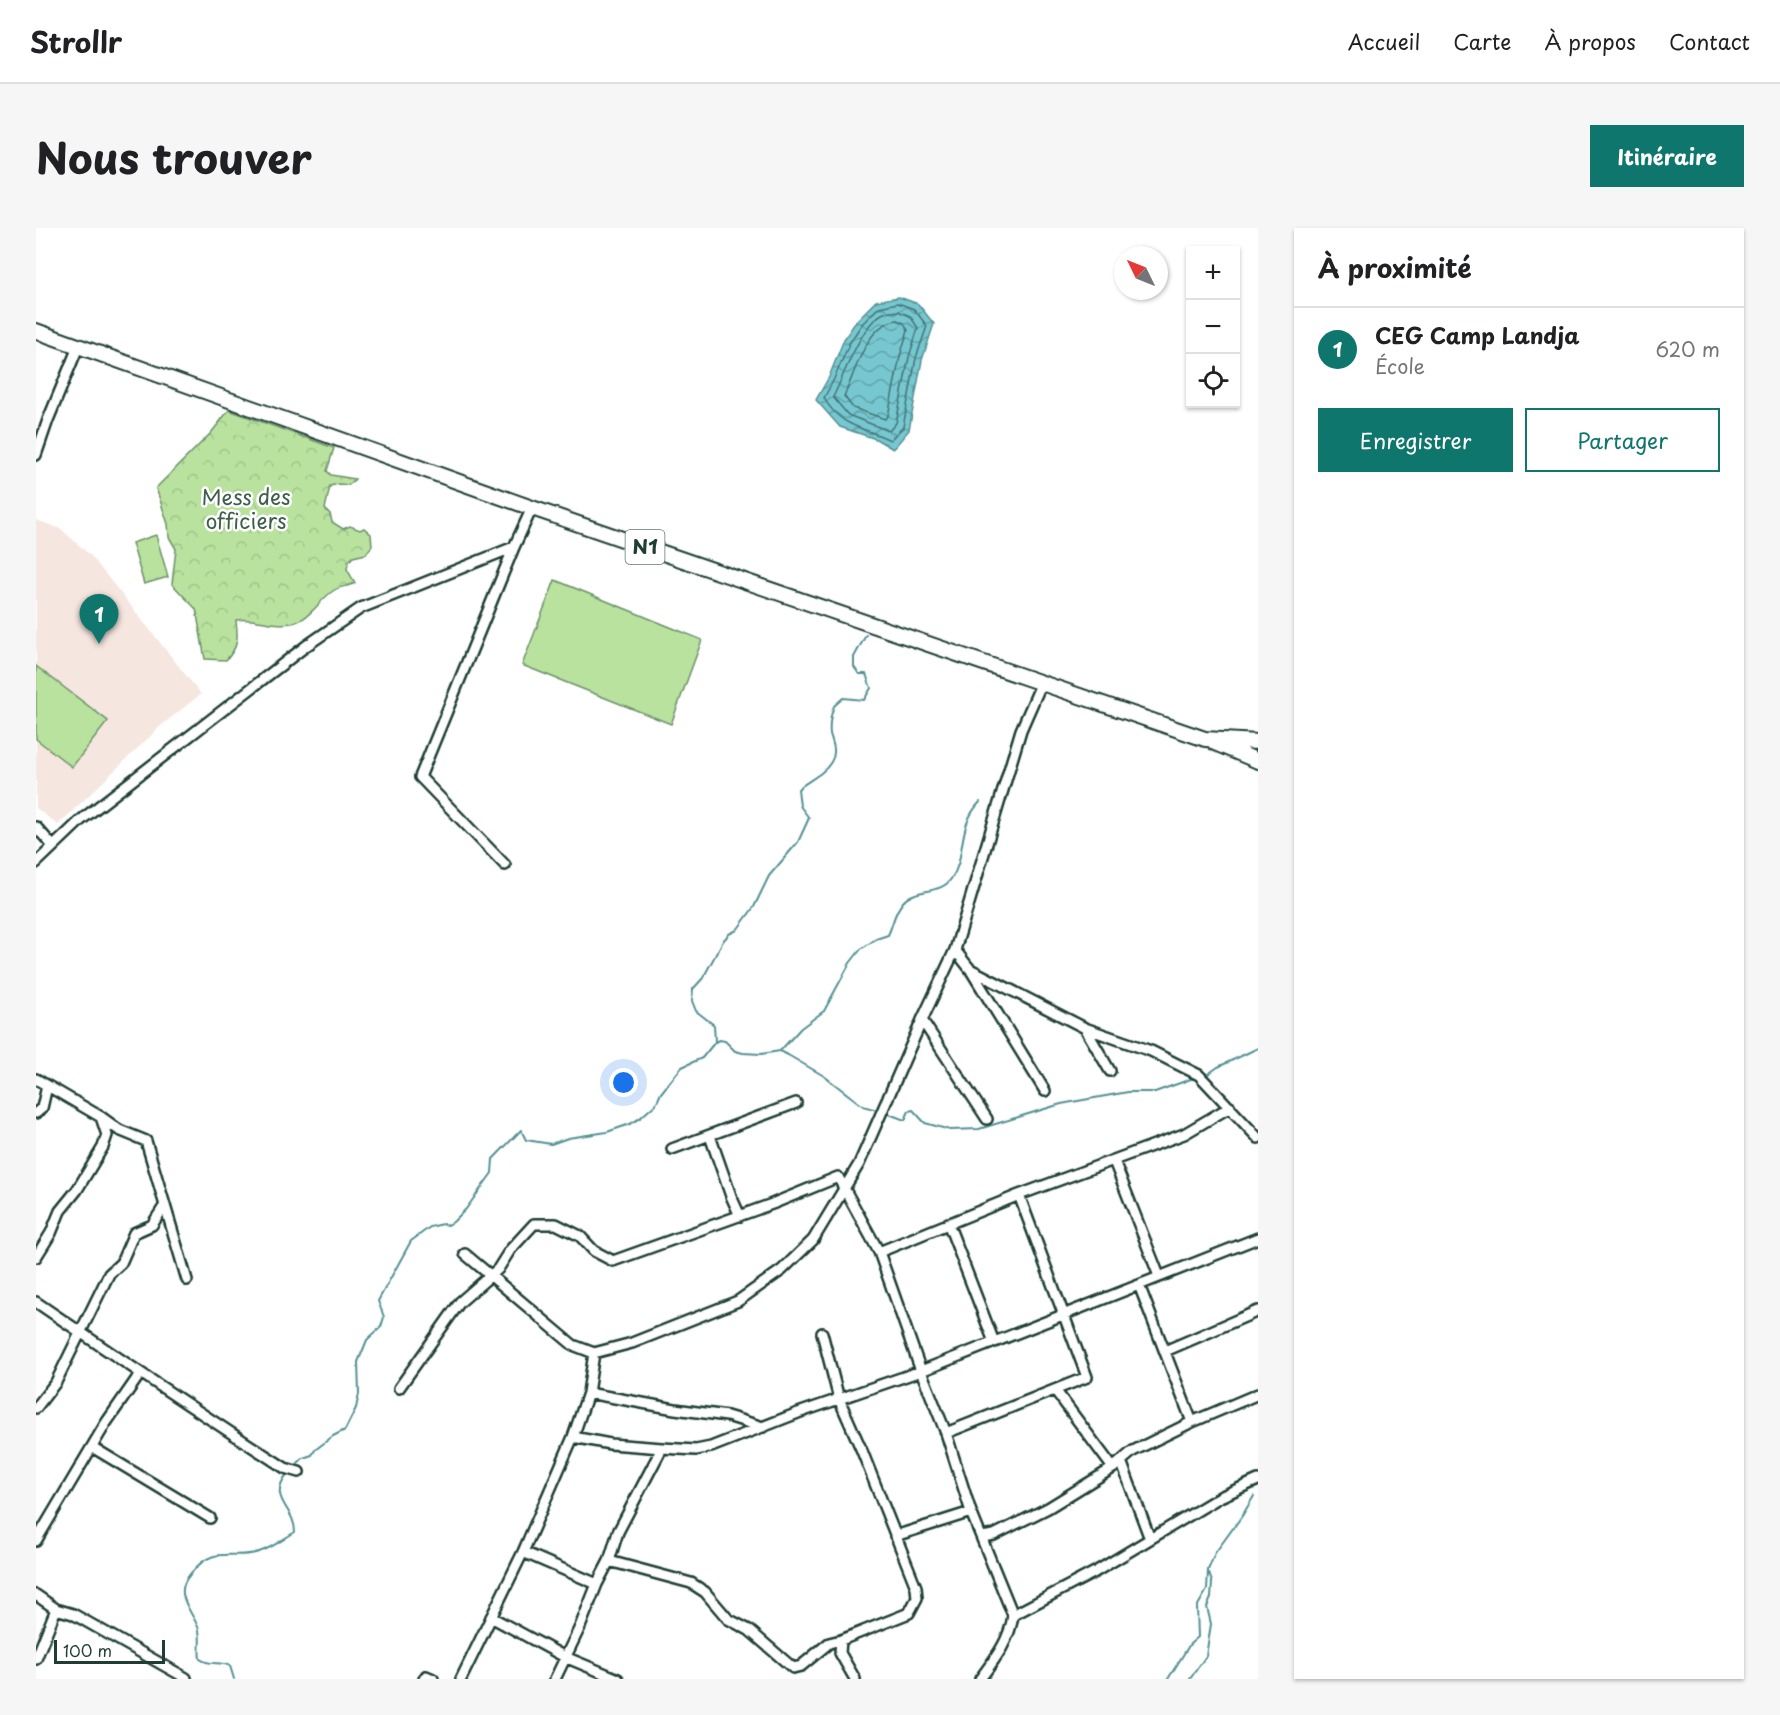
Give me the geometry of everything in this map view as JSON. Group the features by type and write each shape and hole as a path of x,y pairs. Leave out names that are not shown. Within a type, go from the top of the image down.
{"highway":[{"name":"N1","path":"36,331 532,508 1205,739 1258,741"},
{"path":"1205,739 1258,761"}],"street":[{"path":"36,455 78,346"},
{"path":"36,418 48,420"},
{"path":"505,865 420,777 532,508"},
{"path":"36,862 81,820 306,646 361,608 514,547"},
{"path":"465,1254 573,1345 594,1353 632,1343 738,1301 782,1270 813,1240 859,1164 922,1020 956,950 1021,730 1042,682"},
{"path":"36,827 53,846"},
{"path":"956,950 1045,1091"},
{"path":"970,969 1084,1028 1151,1051 1202,1077 1258,1137"},
{"path":"922,1020 987,1119"},
{"path":"1084,1028 1110,1071"},
{"path":"36,1079 119,1130 146,1142 187,1280"},
{"path":"36,1113 42,1108 47,1086"},
{"path":"672,1149 796,1103"},
{"path":"879,1252 1020,1195 1184,1134 1230,1107"},
{"path":"36,1257 51,1233 60,1211 77,1190 103,1146 107,1135 101,1117"},
{"path":"710,1136 740,1216"},
{"path":"1114,1161 1159,1276"},
{"path":"399,1388 460,1302 491,1276 510,1250 534,1224 556,1224 580,1236 594,1251 614,1262 838,1177 879,1252 921,1371 946,1433 971,1512 1013,1615 1011,1628 999,1653 980,1679"},
{"path":"946,1433 1087,1377 1020,1195"},
{"path":"36,1408 56,1382 109,1274 122,1263 134,1233 152,1225 165,1205"},
{"path":"948,1223 994,1342"},
{"path":"573,1437 610,1444 696,1450 711,1448 839,1399 921,1371 1159,1276 1257,1241"},
{"path":"1139,1285 1192,1422"},
{"path":"36,1302 140,1374 199,1410 285,1468 298,1472"},
{"path":"1165,1351 1258,1311"},
{"path":"609,1561 691,1583 705,1592 728,1619 749,1630 786,1665 793,1668 801,1666 829,1643 909,1612 915,1606 917,1598 915,1587 862,1451 839,1399 822,1333"},
{"path":"461,1679 523,1552 573,1437 588,1393 594,1353"},
{"path":"36,1541 106,1423 140,1374"},
{"path":"1055,1390 1113,1468"},
{"path":"588,1393 727,1416 763,1427"},
{"path":"982,1537 994,1535 1037,1513 1113,1468 1133,1452 1192,1422 1258,1394"},
{"path":"92,1447 210,1518"},
{"path":"555,1679 609,1561 618,1532 662,1448"},
{"path":"1121,1461 1150,1539"},
{"path":"1013,1615 1095,1572 1220,1497 1258,1480"},
{"path":"895,1536 971,1512"},
{"path":"523,1552 597,1584"},
{"path":"36,1595 56,1609 73,1614 186,1678"},
{"path":"36,1659 56,1609"},
{"path":"491,1617 565,1657 618,1679"},
{"path":"841,1640 840,1653 855,1679"},
{"path":"424,1679 426,1676 433,1679"}],"shaded area":[{"path":"36,520 61,529 91,556 201,694 163,724 58,825 36,808"}],"green space":[{"name":"Mess des officiers","path":"229,410 334,448 327,471 331,475 355,479 349,485 330,486 325,509 330,514 332,522 343,529 350,526 360,530 364,528 371,534 372,546 366,554 353,557 348,562 347,569 355,583 333,591 304,618 285,624 236,620 237,641 230,655 226,660 205,659 196,609 172,584 176,549 169,537 168,524 156,488 211,433"},
{"path":"156,535 168,577 144,584 132,543"},
{"path":"555,580 702,640 671,724 522,665"},
{"path":"36,666 108,721 72,767 36,739"}],"water":[{"path":"899,297 918,304 934,324 922,360 909,430 893,449 876,439 840,427 816,400 829,377 844,339 857,320 876,301"}],"waterway":[{"path":"294,1467 303,1458 312,1455 333,1436 345,1430 356,1408 359,1394 358,1362 367,1340 381,1327 384,1317 378,1301 411,1241 430,1227 448,1225 466,1209 492,1173 493,1159 521,1130 526,1140 551,1144 568,1138 607,1132 630,1124 656,1104 661,1093 682,1067 702,1058 715,1042 714,1025 696,1011 692,1001 693,989 703,978 723,941 737,930 754,907 769,876 798,842 809,818 800,806 798,789 824,770 833,758 834,748 830,727 834,706 843,698 864,700 871,688 866,674 859,674 854,667 854,657 866,635"},
{"path":"780,1051 801,1028 824,1011 850,963 861,949 876,939 888,935 895,915 903,902 914,894 941,887 951,879 959,861 968,821 980,802"},
{"path":"715,1042 725,1041 735,1051 743,1053 761,1054 780,1051 824,1076 863,1106 881,1111"},
{"path":"1205,1076 1218,1067 1258,1048"},
{"path":"886,1113 905,1120 909,1111 913,1110 925,1123 950,1130 979,1129 1061,1104 1128,1092 1155,1092 1191,1079 1200,1079"},
{"path":"234,1679 230,1666 200,1659 199,1631 184,1599 184,1585 191,1573 208,1558 259,1552 295,1532 294,1523 283,1503 280,1490 288,1473"},
{"path":"1168,1679 1190,1644 1198,1637 1197,1607 1207,1590 1208,1570 1215,1553 1254,1496"},
{"path":"1190,1679 1206,1656 1211,1624 1207,1607 1211,1598 1212,1582 1209,1573"}],"place":[{"name":"CEG Camp Landja","path":"99,644"}]}
